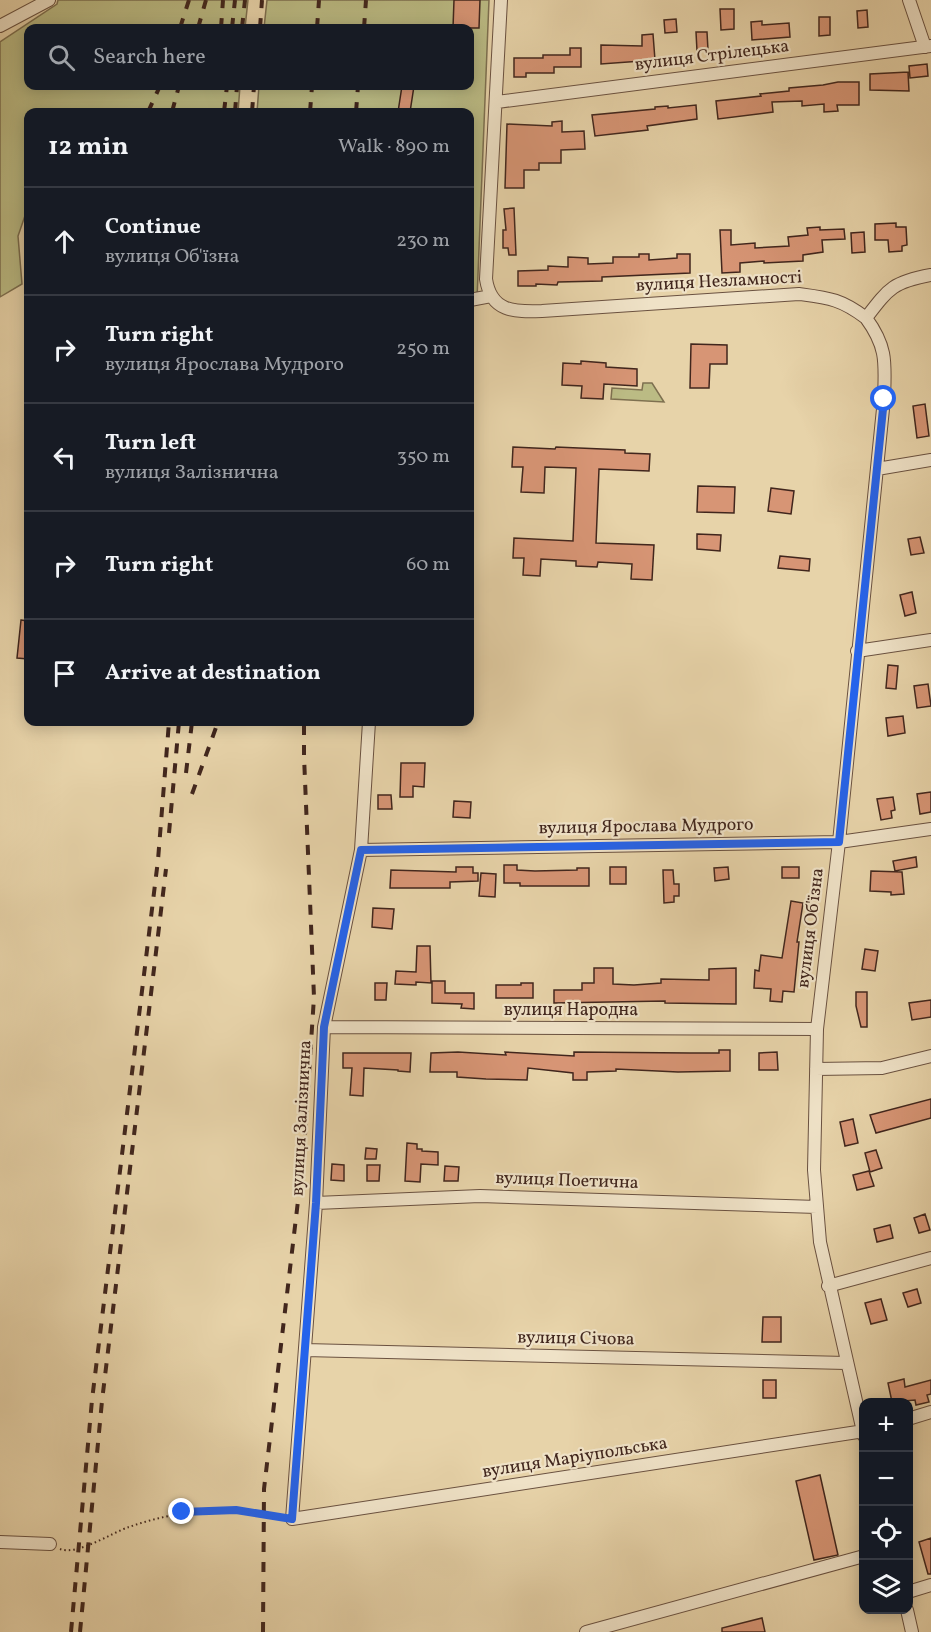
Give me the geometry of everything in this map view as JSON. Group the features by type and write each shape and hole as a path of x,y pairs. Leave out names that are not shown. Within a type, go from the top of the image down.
{"street":[{"path":"0,26 49,0"},
{"path":"474,299 491,296 486,279 501,0"},
{"path":"909,0 928,46"},
{"name":"вулиця Стрілецька","path":"497,102 928,46"},
{"path":"866,318 889,289 906,280 931,275"},
{"name":"вулиця Незламності","path":"491,296 502,307 516,311 528,311 799,294 828,297 848,304 866,318"},
{"name":"вулиця Об'їзна","path":"859,1417 828,1286 820,1242 814,1170 818,1029 884,399 886,359 878,334 866,318"},
{"path":"877,469 931,460"},
{"path":"857,651 931,640"},
{"name":"вулиця Залізнична","path":"292,1519 316,1203 324,1027 361,850 369,726"},
{"name":"вулиця Ярослава Мудрого","path":"361,850 839,842 931,829"},
{"name":"вулиця Народна","path":"324,1027 818,1029"},
{"path":"816,1069 882,1068 931,1056"},
{"name":"вулиця Поетична","path":"316,1203 480,1196 817,1207"},
{"path":"828,1286 931,1258"},
{"name":"вулиця Січова","path":"305,1350 846,1363"},
{"path":"913,1418 931,1412"},
{"name":"вулиця Маріупольська","path":"292,1519 859,1434"},
{"path":"0,1542 50,1544"},
{"path":"586,1632 859,1557"},
{"path":"913,1591 931,1585"},
{"path":"908,1614 912,1632"}],"path":[{"path":"50,1544 65,1551 96,1543 129,1527 182,1512 236,1510 292,1519"}],"green space":[{"path":"58,0 248,0 245,24 27,24 57,4"},
{"path":"267,0 489,0 477,299 474,300 474,108 257,108 259,90 474,90 474,24 264,24"},
{"path":"24,26 24,90 240,90 238,108 24,108 24,219 18,236 22,284 0,297 0,42"},
{"path":"643,383 652,383 664,402 611,399 612,388 642,390"}],"building":[{"path":"454,0 480,0 479,28 474,28 474,24 453,24"},
{"path":"720,9 734,9 734,29 721,30"},
{"path":"867,10 868,27 858,28 857,11"},
{"path":"819,17 830,17 830,35 819,36"},
{"path":"676,19 677,32 665,33 664,20"},
{"path":"762,21 762,25 789,23 790,37 752,40 751,22"},
{"path":"696,32 707,32 708,50 697,51"},
{"path":"653,34 655,60 601,64 601,45 642,46 642,35"},
{"path":"570,48 581,48 581,67 554,67 554,73 526,73 526,77 514,77 514,58 570,55"},
{"path":"927,64 928,76 910,78 909,66"},
{"path":"908,72 909,91 870,90 870,74"},
{"path":"859,82 859,105 837,105 838,111 824,112 824,104 802,106 802,101 772,102 773,112 718,119 716,101 761,96 760,94 789,91 789,88"},
{"path":"401,90 413,90 411,108 399,108"},
{"path":"696,105 697,119 647,126 648,130 595,136 592,115 655,109 655,107"},
{"path":"562,121 562,132 584,131 585,149 561,150 561,163 539,163 539,170 524,170 524,188 505,188 507,124 552,126 552,122"},
{"path":"514,208 516,255 509,255 508,248 503,248 503,230 506,230 504,209"},
{"path":"896,223 896,227 906,227 907,245 902,246 902,251 889,252 888,240 875,240 875,224"},
{"path":"820,227 820,230 844,229 845,239 822,240 823,252 803,255 803,261 740,263 740,272 722,273 720,230 731,230 731,245 755,243 755,248 789,246 788,237 808,235 807,228"},
{"path":"864,232 865,252 852,253 851,233"},
{"path":"639,254 649,254 649,260 677,258 677,254 690,254 690,273 602,277 602,281 518,286 518,271 548,270 548,266 568,267 568,257 588,258 588,264 613,263 613,257 639,257"},
{"path":"691,344 727,345 727,364 710,364 709,388 690,388"},
{"path":"581,361 606,363 606,367 637,369 637,386 604,384 603,399 581,398 582,386 562,385 563,363 581,364"},
{"path":"925,404 929,436 917,438 913,406"},
{"path":"513,447 625,450 625,453 650,454 649,471 599,469 596,543 654,545 652,580 631,579 632,564 598,562 597,567 576,566 576,561 541,559 540,576 523,575 524,558 513,558 514,538 573,541 576,468 545,467 544,493 521,492 523,467 512,467"},
{"path":"698,486 735,487 734,513 697,512"},
{"path":"771,488 794,491 791,514 768,511"},
{"path":"697,534 721,535 720,551 697,549"},
{"path":"920,537 924,553 911,555 908,539"},
{"path":"780,556 810,559 809,571 778,568"},
{"path":"912,592 916,613 905,616 900,595"},
{"path":"21,620 24,620 24,659 17,658"},
{"path":"888,665 898,666 896,689 886,688"},
{"path":"928,684 931,706 917,708 914,686"},
{"path":"903,716 905,733 888,736 886,718"},
{"path":"401,763 425,763 424,787 413,786 413,797 400,797"},
{"path":"931,792 931,812 920,814 917,794"},
{"path":"378,795 391,795 392,809 378,809"},
{"path":"893,797 895,810 891,811 892,818 881,820 877,799"},
{"path":"454,801 471,802 470,818 453,817"},
{"path":"916,857 917,867 895,871 893,861"},
{"path":"504,865 517,865 517,870 535,871 589,868 589,886 520,886 520,883 504,883"},
{"path":"456,867 473,867 473,873 478,873 478,881 450,882 450,888 390,888 391,870 456,872"},
{"path":"610,867 626,867 626,884 610,884"},
{"path":"728,867 729,879 715,881 714,868"},
{"path":"782,867 799,867 799,878 782,878"},
{"path":"663,870 673,870 674,884 679,884 679,896 674,896 674,902 664,903"},
{"path":"871,871 902,872 904,894 891,895 891,892 870,891"},
{"path":"481,873 496,874 495,897 479,896"},
{"path":"791,901 803,903 797,942 799,942 794,992 783,991 782,1002 770,1001 771,989 754,988 755,970 759,971 761,955 782,958"},
{"path":"373,908 394,909 392,929 372,927"},
{"path":"417,946 430,946 431,983 395,984 396,971 416,972"},
{"path":"865,949 878,951 875,971 862,969"},
{"path":"594,968 613,968 613,984 634,985 661,983 661,979 709,980 709,969 736,968 736,1004 665,1003 665,1001 554,1003 554,990 582,990 582,983 594,983"},
{"path":"432,981 445,981 445,993 474,993 474,1009 461,1008 462,1004 432,1003"},
{"path":"375,983 387,983 386,1000 375,1000"},
{"path":"521,983 533,983 533,998 496,998 496,985 521,985"},
{"path":"856,992 867,992 867,1027 861,1027 856,1006"},
{"path":"931,1000 931,1017 912,1020 909,1003"},
{"path":"719,1050 730,1050 730,1071 678,1072 616,1069 616,1071 587,1072 587,1080 573,1080 573,1073 528,1068 527,1080 457,1077 457,1072 430,1072 431,1053 506,1055 505,1052 574,1056 574,1052 719,1053"},
{"path":"777,1052 778,1070 759,1070 759,1053"},
{"path":"343,1053 411,1053 410,1072 364,1068 363,1096 350,1095 352,1068 343,1068"},
{"path":"931,1099 931,1118 876,1133 870,1115"},
{"path":"853,1119 858,1143 845,1146 840,1122"},
{"path":"407,1143 417,1144 417,1149 422,1149 422,1151 438,1152 438,1165 421,1164 420,1182 405,1181"},
{"path":"366,1148 377,1149 376,1159 365,1159"},
{"path":"876,1150 882,1168 870,1172 865,1153"},
{"path":"332,1164 344,1165 344,1181 331,1180"},
{"path":"367,1165 380,1165 379,1181 367,1181"},
{"path":"445,1166 459,1167 458,1181 444,1181"},
{"path":"869,1171 874,1186 857,1190 853,1175"},
{"path":"925,1214 930,1230 919,1233 914,1218"},
{"path":"890,1225 893,1238 877,1242 874,1229"},
{"path":"917,1289 921,1303 908,1307 903,1293"},
{"path":"881,1299 887,1320 871,1324 865,1303"},
{"path":"763,1317 781,1317 781,1342 762,1342"},
{"path":"904,1379 905,1387 931,1380 931,1394 927,1395 929,1402 916,1405 913,1398 891,1398 888,1383"},
{"path":"763,1380 776,1380 776,1398 763,1398"},
{"path":"820,1475 838,1555 814,1560 796,1481"},
{"path":"931,1538 931,1574 928,1574 919,1542"},
{"path":"762,1618 765,1632 722,1632 722,1628"}],"railway":[{"path":"181,24 189,0"},
{"path":"199,24 206,0"},
{"path":"221,24 223,0"},
{"path":"232,24 235,0"},
{"path":"242,24 245,0"},
{"path":"260,24 262,0"},
{"path":"317,24 319,0"},
{"path":"364,24 366,0"},
{"path":"150,108 158,90"},
{"path":"173,108 178,90"},
{"path":"224,108 227,90"},
{"path":"235,108 237,90"},
{"path":"252,108 254,90"},
{"path":"310,108 312,90"},
{"path":"356,108 358,90"},
{"path":"71,1632 92,1400 158,860 169,726"},
{"path":"169,833 179,726"},
{"path":"186,773 192,726"},
{"path":"192,794 217,726"},
{"path":"263,1632 264,1489 304,1150 314,997 304,726"},
{"path":"80,1632 102,1401 166,869"}],"route":[{"path":"182,1512 236,1510 292,1519 316,1203 324,1027 361,850 839,842 884,399"}]}
